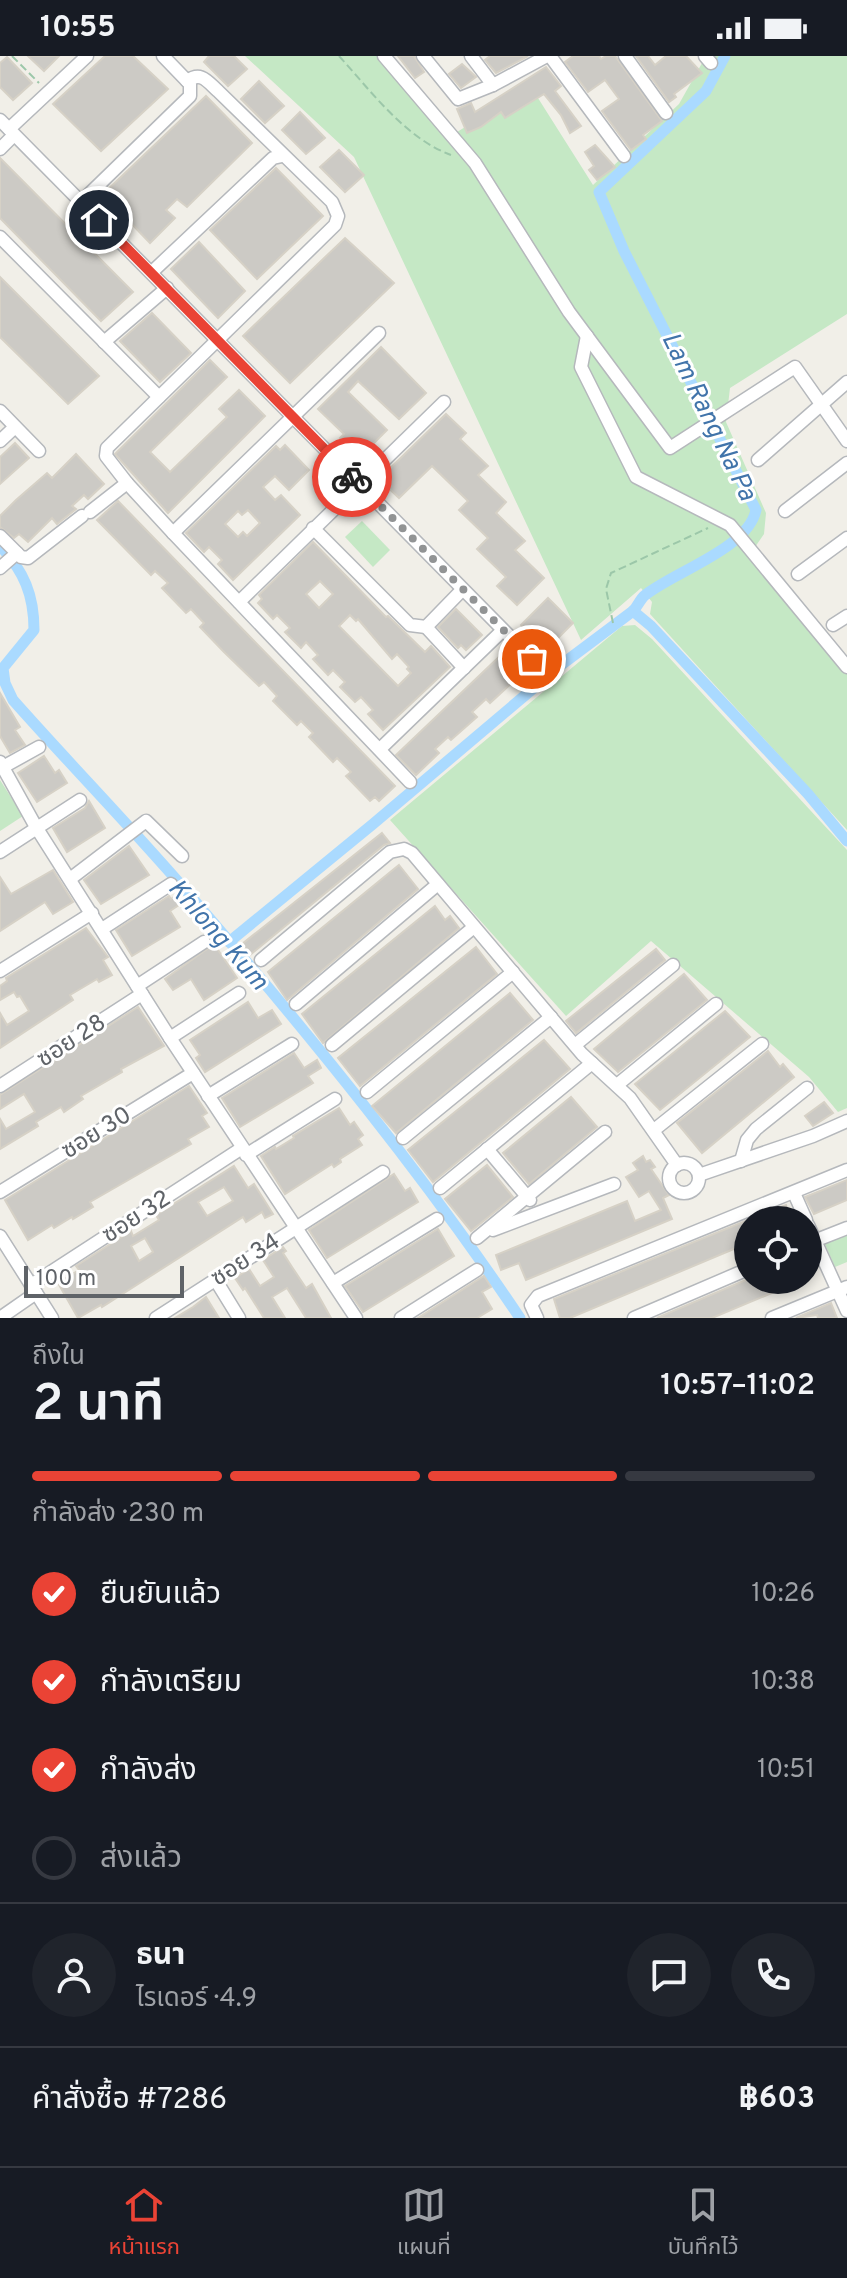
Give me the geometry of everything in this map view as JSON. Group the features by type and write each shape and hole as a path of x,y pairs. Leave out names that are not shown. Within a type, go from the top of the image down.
{"street":[{"path":"0,149 8,128 87,56"},
{"path":"81,202 190,96 191,86 163,56"},
{"path":"384,56 475,163 587,336 670,448 795,367 847,441"},
{"path":"423,56 458,99 493,85 548,56 624,156"},
{"path":"471,56 493,85"},
{"path":"625,56 666,113"},
{"path":"187,81 201,76 332,202 338,216 335,225 107,448 106,456 173,533 410,782"},
{"path":"8,128 532,659"},
{"path":"152,272 273,158 282,156"},
{"path":"0,237 159,397"},
{"path":"104,342 167,288"},
{"path":"173,533 379,333"},
{"path":"587,336 581,367 636,477 727,523 847,667"},
{"path":"758,460 847,382"},
{"path":"239,602 444,402"},
{"path":"0,411 39,451"},
{"path":"0,441 15,427"},
{"path":"785,511 847,463"},
{"path":"0,536 10,560 28,558 127,483"},
{"path":"313,528 401,619 410,625 426,627 464,668"},
{"path":"798,574 847,538"},
{"path":"426,627 462,590"},
{"path":"833,625 847,616"},
{"path":"380,749 502,631"},
{"path":"39,747 2,764 36,827 244,1152 356,1318"},
{"path":"0,852 80,800"},
{"path":"70,879 148,821 182,856"},
{"path":"261,960 396,849 404,849 412,853 575,1045 630,1098 677,1165"},
{"path":"102,929 171,884"},
{"path":"296,1004 438,884"},
{"path":"0,971 92,913"},
{"path":"332,1045 474,927"},
{"name":"ซอย 28","path":"0,1086 204,942"},
{"path":"575,1045 673,965"},
{"path":"367,1092 513,972"},
{"path":"170,1038 239,993"},
{"path":"617,1085 716,1004"},
{"path":"403,1138 551,1017"},
{"path":"208,1096 292,1044"},
{"path":"654,1130 762,1044"},
{"path":"440,1188 592,1063"},
{"name":"ซอย 30","path":"0,1192 193,1073"},
{"path":"741,1161 747,1140 756,1129 807,1088"},
{"name":"ซอย 32","path":"0,1318 33,1289 244,1152 335,1099"},
{"path":"699,1175 847,1121"},
{"path":"605,1132 479,1236 614,1184"},
{"path":"487,1149 539,1212"},
{"path":"677,1165 692,1165 699,1175 699,1182 693,1191 679,1193 669,1181 677,1165"},
{"path":"537,1318 531,1305 538,1296 847,1170"},
{"name":"ซอย 34","path":"156,1318 383,1172"},
{"path":"794,1193 800,1206"},
{"path":"333,1283 437,1219"},
{"path":"822,1238 847,1228"},
{"path":"1,1241 52,1318"},
{"path":"822,1258 842,1288 847,1311"},
{"path":"401,1318 477,1270"},
{"path":"634,1318 734,1275"},
{"path":"215,1279 239,1318"},
{"path":"772,1318 842,1288"}],"path":[{"path":"12,56 48,93"},
{"path":"339,56 393,115 436,149 475,163"},
{"path":"613,623 606,589 611,573 672,543 727,523"}],"green space":[{"path":"245,56 391,56 457,132 531,87 593,185 679,104 706,56 847,56 847,314 730,388 726,422 766,513 764,534 753,550 847,665 847,830 650,614 652,602 641,588 581,640 354,157"},
{"path":"362,521 390,550 373,567 345,537"},
{"path":"635,625 652,639 847,850 847,1108 838,1112 809,1077 651,941 566,1016 390,820 622,626"},
{"path":"0,780 23,816 0,831"},
{"path":"847,1232 847,1262 835,1267 824,1242"}],"building":[{"path":"28,56 59,56 44,71"},
{"path":"105,56 133,56 168,89 101,151 53,104"},
{"path":"209,56 234,56 247,69 228,86 204,62"},
{"path":"398,56 414,56 424,72 415,78"},
{"path":"490,56 528,56 496,73 485,60"},
{"path":"573,56 599,56 601,59 615,56 662,121 643,135 646,139 631,150 602,111 619,99 605,80 588,92 565,62"},
{"path":"636,56 648,56 655,65 666,56 686,56 702,73 674,94 676,97 669,102"},
{"path":"7,57 32,83 13,100 0,87 0,63"},
{"path":"462,64 476,77 461,88 449,74"},
{"path":"546,67 561,86 555,91 581,126 570,133 561,115 544,94 505,118 501,112 467,133 457,109 471,103 475,112"},
{"path":"259,81 284,106 265,123 241,99"},
{"path":"206,96 252,143 187,207 177,199 166,210 175,218 150,243 103,194"},
{"path":"300,112 325,138 306,154 282,130"},
{"path":"595,145 615,167 597,180 589,170 594,166 585,152"},
{"path":"339,150 364,175 345,192 320,167"},
{"path":"0,158 133,292 101,321 0,218"},
{"path":"276,168 323,216 257,279 210,230"},
{"path":"345,238 394,283 290,383 243,336"},
{"path":"199,242 245,291 218,318 171,269"},
{"path":"0,277 99,376 68,404 0,337"},
{"path":"152,313 191,353 160,382 120,341"},
{"path":"381,347 426,393 399,419 358,381 348,392 387,430 360,457 340,438 344,434 318,409"},
{"path":"210,360 227,377 150,452 170,472 227,417 219,409 239,390 265,416 168,513 115,454"},
{"path":"446,414 466,433 460,439 488,466 478,475 506,502 496,513 525,541 515,550 544,578 517,605 497,586 506,577 477,549 488,538 459,510 468,501 432,466 399,498 379,479"},
{"path":"15,443 29,458 0,484 0,457"},
{"path":"285,445 309,470 289,490 275,476 263,487 275,500 281,495 300,515 233,580 218,564 222,560 209,547 204,552 186,533 276,446 280,450","holes":["248,510 260,523 247,536 243,532 238,537 225,524 238,511 242,515"]},
{"path":"76,454 104,484 88,499 84,495 72,506 76,509 57,524 52,518 28,542 19,534 14,538 0,527 0,516 16,500 47,473 52,478"},
{"path":"118,501 395,786 379,801 375,797 370,801 346,776 351,772 337,758 333,762 309,737 313,733 301,721 297,725 273,701 277,696 264,682 259,686 200,627 204,623 191,609 186,613 162,588 168,583 155,571 151,575 97,520"},
{"path":"313,542 386,617 425,652 431,646 450,667 383,730 368,714 373,710 361,697 355,702 340,687 345,682 333,670 328,675 313,659 318,655 306,642 301,648 285,632 290,628 277,615 273,619 258,603 262,599 259,595","holes":["320,581 333,594 319,608 306,594","350,615 356,621 358,619 392,659 397,654 409,667 407,669 411,673 398,686 339,626"]},
{"path":"548,598 573,623 546,650 521,625"},
{"path":"456,609 482,635 466,650 461,645 458,648 438,627"},
{"path":"501,655 516,671 511,675 515,680 490,703 486,699 472,712 477,717 451,740 448,737 435,749 439,753 416,775 396,755"},
{"path":"0,693 20,727 15,730 25,745 10,753 0,736"},
{"path":"44,756 55,773 59,770 67,783 37,802 18,773"},
{"path":"89,801 105,828 67,852 53,828 85,808"},
{"path":"382,833 390,843 250,955 242,944"},
{"path":"129,846 149,875 101,904 84,880"},
{"path":"399,865 418,889 287,1000 268,972"},
{"path":"53,870 73,902 53,914 45,902 0,931 0,877 11,894"},
{"path":"177,895 182,903 170,911 180,927 132,956 116,930 169,896 171,899"},
{"path":"435,906 445,920 450,916 459,928 323,1043 302,1014"},
{"path":"86,928 108,957 103,960 112,975 99,982 97,979 70,995 73,1000 0,1048 0,1013 7,1025 29,1011 14,992 0,1000 0,986 7,981 6,978"},
{"path":"214,944 237,978 204,1000 191,979 173,990 165,979"},
{"path":"476,947 497,974 360,1086 338,1058"},
{"path":"656,949 665,960 576,1033 566,1021"},
{"path":"684,974 707,1000 618,1072 594,1049"},
{"path":"510,993 533,1020 396,1133 372,1106"},
{"path":"248,1002 258,1018 272,1010 281,1024 205,1072 196,1058 200,1055 190,1040"},
{"path":"138,1007 164,1046 121,1069 122,1072 81,1096 83,1099 64,1112 61,1107 36,1122 38,1126 0,1149 0,1119 6,1129 35,1112 24,1094 0,1109 0,1095"},
{"path":"725,1011 750,1037 660,1110 635,1084"},
{"path":"544,1040 570,1069 433,1182 408,1150"},
{"path":"768,1051 780,1067 783,1064 794,1077 702,1153 677,1123"},
{"path":"294,1053 304,1068 317,1060 321,1068 308,1076 313,1083 240,1127 222,1098"},
{"path":"189,1086 207,1113 202,1116 209,1127 188,1139 191,1144 90,1202 93,1207 54,1228 52,1225 28,1240 5,1200"},
{"path":"571,1097 597,1127 529,1184 503,1153"},
{"path":"824,1102 833,1113 813,1126 805,1116"},
{"path":"339,1108 350,1125 354,1122 363,1135 358,1139 362,1145 340,1159 341,1162 334,1167 332,1164 285,1194 261,1156"},
{"path":"643,1156 655,1167 651,1169 669,1195 663,1198 672,1219 526,1280 519,1263 501,1270 496,1255 627,1201 635,1221 661,1210 649,1191 639,1197 626,1177 638,1170 633,1163"},
{"path":"487,1165 513,1197 471,1231 445,1199"},
{"path":"234,1166 248,1188 254,1184 273,1214 265,1218 262,1212 246,1222 243,1217 102,1307 78,1318 58,1283 79,1270 76,1266 131,1231 133,1236 159,1220 156,1215","holes":["224,1187 233,1201 207,1216 198,1202","145,1238 153,1252 139,1261 131,1246"]},
{"path":"394,1174 405,1191 410,1188 418,1202 327,1258 309,1230"},
{"path":"847,1180 847,1200 822,1211 822,1206 810,1206 805,1197"},
{"path":"734,1226 734,1249 570,1318 560,1318 554,1299"},
{"path":"438,1229 454,1256 363,1312 345,1286"},
{"path":"283,1247 286,1251 283,1253 306,1288 312,1284 331,1318 306,1318 287,1288 272,1297 285,1318 264,1318 245,1288 243,1290 235,1278 249,1269 260,1286 274,1277 263,1260"},
{"path":"484,1276 491,1287 482,1292 492,1309 477,1318 418,1318"},
{"path":"734,1285 734,1294 769,1294 712,1318 657,1318"},
{"path":"206,1297 219,1318 175,1318 193,1307"},
{"path":"831,1303 837,1318 818,1318 817,1315 796,1318"}],"waterway":[{"name":"Lam Rang Na Pa","path":"725,56 706,91 599,192 624,251 756,510 739,537 644,596 633,611 651,626 808,794 847,841"},
{"name":"Khlong Kum","path":"0,546 26,584 34,617 34,630 3,668 5,683 13,700 177,881 284,1007 406,1160 520,1318"},
{"path":"229,942 561,665 633,611"}],"way so far":[{"path":"352,477 532,659"}],"route":[{"path":"99,220 352,477"}]}
